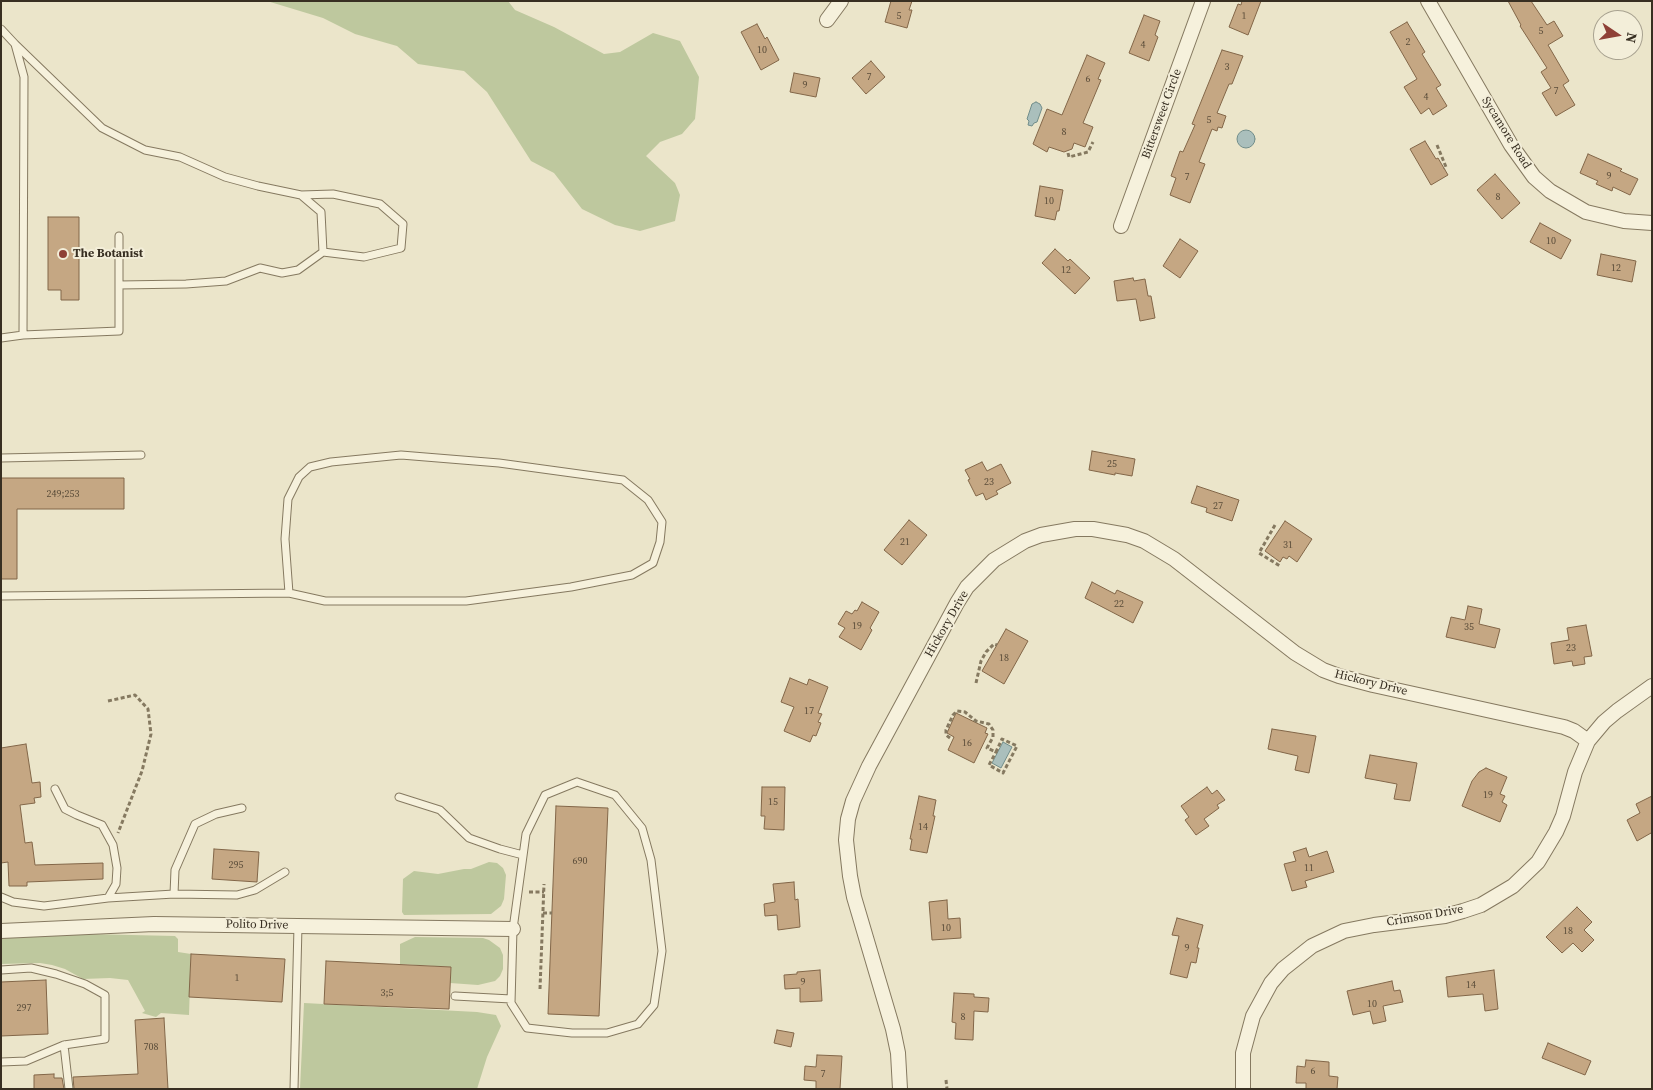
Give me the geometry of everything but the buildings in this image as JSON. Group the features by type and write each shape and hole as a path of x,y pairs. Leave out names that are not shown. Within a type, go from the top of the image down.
{"street":[{"path":"827,20 841,1"},
{"name":"Bittersweet Circle","path":"1121,226 1203,1"},
{"name":"Sycamore Road","path":"1428,1 1511,145 1534,177 1550,191 1586,212 1624,221 1652,223"},
{"name":"Hickory Drive","path":"900,1089 898,1053 893,1029 854,897 846,840 848,819 869,766 957,603 968,587 994,560 1025,541 1041,535 1075,529 1093,529 1127,535 1144,541 1174,559 1294,653 1323,670 1373,685 1564,727 1578,733 1588,742"},
{"name":"Crimson Drive","path":"1243,1089 1243,1053 1252,1016 1271,983 1283,969 1312,946 1344,931 1374,925 1445,916 1489,901 1513,886 1538,862 1556,832 1563,816 1574,772 1588,742 1604,722 1629,701 1652,686"},
{"name":"Polito Drive","path":"1,931 154,924 513,929"}],"lane":[{"path":"1,29 102,128 145,150 180,157 233,179 302,195 333,194 380,204 403,224 400,248 364,257 323,252 298,270 282,273 260,268 226,281 186,284 119,285"},
{"path":"15,44 24,77 23,335"},
{"path":"302,195 321,212 323,252"},
{"path":"1,338 23,335 119,331 119,236"},
{"path":"1,596 289,592 325,601 466,601 580,585 632,575 653,564 660,542 662,522 648,500 623,480 499,463 401,454 331,462 310,467 299,477 288,498 286,540 289,592"},
{"path":"1,458 141,456"},
{"path":"578,782 615,795 642,828 651,860 662,951 654,1005 638,1024 607,1033 572,1033 527,1028 511,1003 513,929 523,855 526,834 545,795 578,782"},
{"path":"55,789 65,809 77,816 102,824 113,845 117,868 116,884 108,898"},
{"path":"399,796 440,810 469,838 523,855"},
{"path":"174,894 175,870 195,824 216,814 242,808"},
{"path":"1,897 13,902 44,906 108,898 174,894 237,895 255,890 285,872"},
{"path":"294,1089 298,926"},
{"path":"1,970 31,968 56,974 85,984 104,995 105,1039 64,1045 26,1061 1,1062"},
{"path":"455,996 511,999"},
{"path":"64,1045 69,1089"}],"path":[{"path":"1068,154 1069,157 1088,152 1093,142"},
{"path":"1437,145 1446,167 1444,169"},
{"path":"1275,525 1259,553 1280,566"},
{"path":"976,683 978,670 984,656 989,647 994,644 997,645"},
{"path":"108,701 135,695 148,710 151,734 142,771 113,845"},
{"path":"950,738 946,735 950,720 957,711 965,712 976,722 989,724 993,730 993,737 987,748 996,752"},
{"path":"1002,739 1017,746 1003,773 989,766 996,752 1002,739"},
{"path":"540,988 544,884"},
{"path":"543,913 552,913"},
{"path":"946,1080 947,1089"}],"green space":[{"path":"267,1 508,1 515,10 554,27 604,54 620,52 653,33 680,41 699,77 695,119 682,134 660,142 646,156 675,183 680,195 675,221 640,231 615,225 582,209 554,173 531,161 487,92 464,71 418,64 397,46 355,34 323,18"},
{"path":"489,862 497,863 503,868 506,875 504,899 501,906 491,914 404,915 402,912 403,879 414,871 438,874 471,869"},
{"path":"87,934 175,936 178,939 178,952 191,954 189,1015 161,1013 156,1017 142,1013 145,1011 128,980 110,978 83,979 65,969 40,963 1,964 1,937"},
{"path":"415,937 483,938 489,940 500,948 503,955 503,969 495,981 478,985 450,983 451,967 400,964 400,944"},
{"path":"304,1003 477,1012 496,1015 501,1026 487,1057 477,1089 300,1089"}],"shaded area":[{"path":"1036,102 1042,108 1037,122 1032,126 1028,125 1029,121 1027,119 1032,104"},
{"path":"1246,130 1252,133 1255,139 1252,145 1246,148 1240,145 1237,139 1240,133"},
{"path":"1003,742 1012,747 1001,768 992,763"}],"place":[{"name":"The Botanist","path":"63,254"}]}
